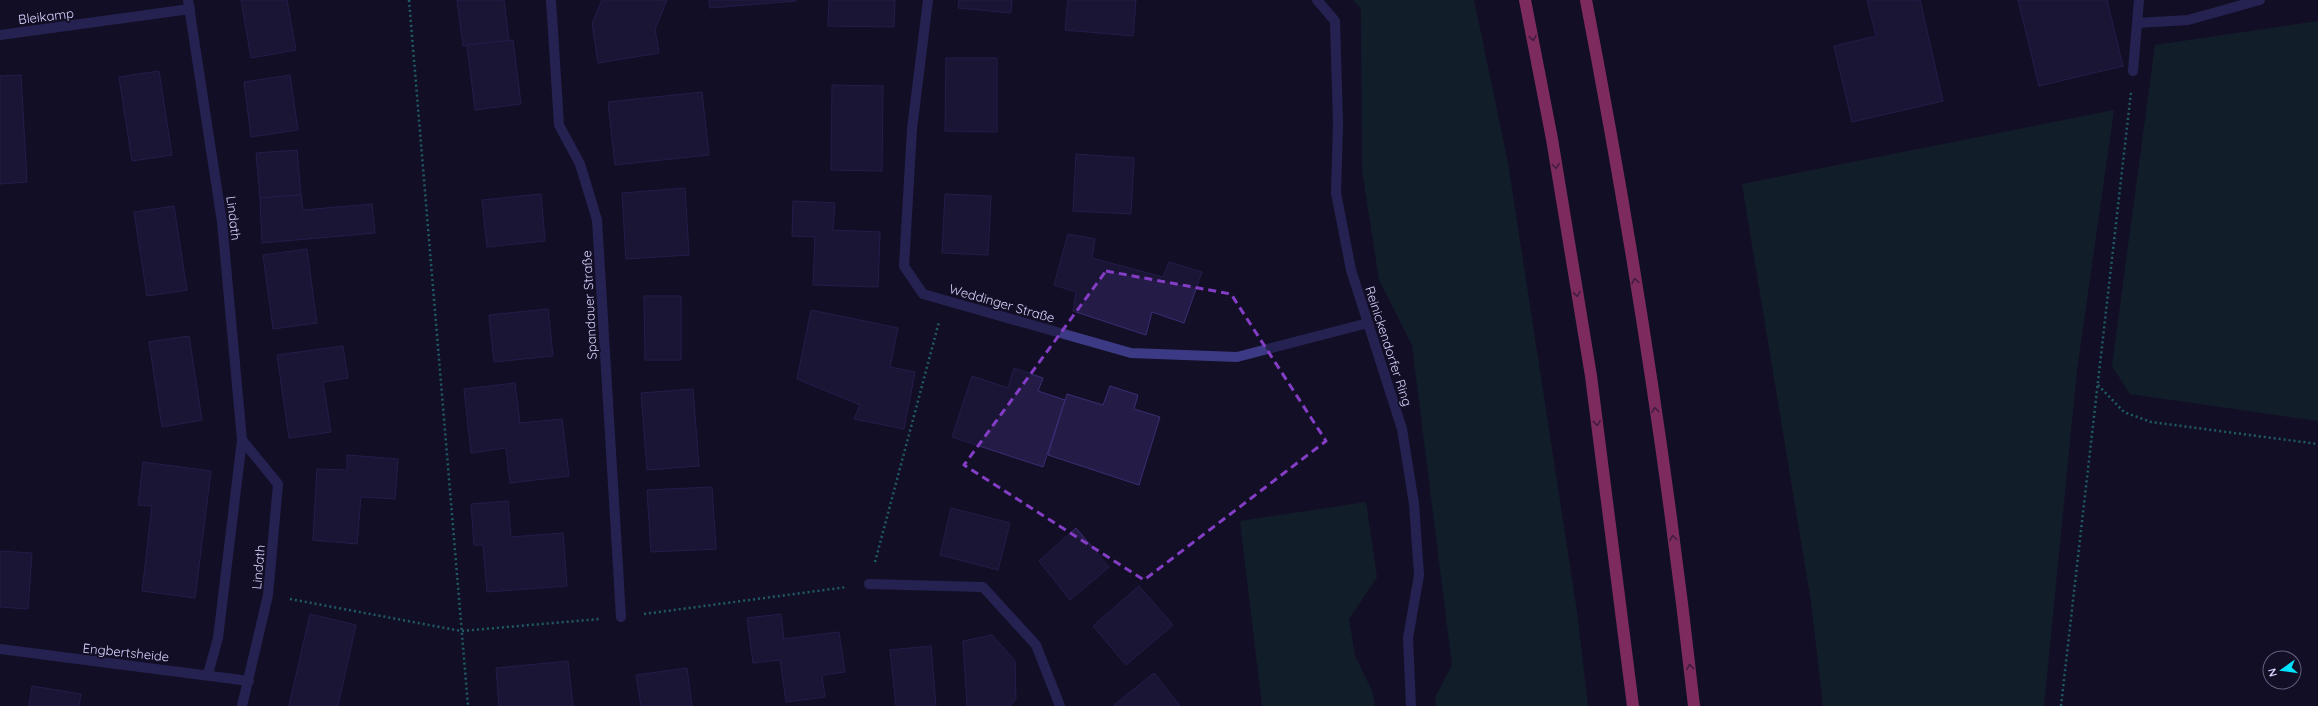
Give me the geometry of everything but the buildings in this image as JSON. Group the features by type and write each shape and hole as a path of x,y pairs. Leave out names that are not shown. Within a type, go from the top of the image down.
{"highway":[{"path":"1525,0 1552,139 1590,376 1633,706"},
{"path":"1586,0 1607,109 1648,364 1684,616 1694,706"}],"street":[{"name":"Spandauer Straße","path":"551,0 559,125 580,164 597,220 621,617"},
{"name":"Weddinger Straße","path":"928,0 912,129 904,266 923,294 1131,353 1236,357 1368,323"},
{"name":"Reinickendorfer Ring","path":"1318,0 1335,21 1336,193 1351,270 1402,429 1414,504 1419,575 1408,638 1412,706"},
{"path":"2133,72 2139,0"},
{"path":"2137,24 2188,20 2260,0"},
{"name":"Bleikamp","path":"0,35 189,5"},
{"name":"Lindath","path":"189,5 222,222 242,440 218,638 208,674"},
{"name":"Lindath","path":"242,440 278,484 268,595 242,706"},
{"path":"869,584 983,587 1036,645 1060,706"},
{"name":"Engbertsheide","path":"0,649 101,664 208,674 249,681"}],"path":[{"path":"408,0 468,706"},
{"path":"2061,706 2133,72"},
{"path":"268,595 461,631 621,617 869,584 945,300"},
{"path":"2098,385 2124,412 2150,422 2318,444"}],"highlighted area":[{"path":"1106,271 1231,294 1326,441 1144,580 964,465"}],"green space":[{"path":"1353,0 1474,0 1508,163 1577,612 1588,706 1436,706 1435,698 1452,665 1412,345 1379,280 1362,170 1361,9"},
{"path":"2318,21 2318,421 2130,394 2112,366 2155,45"},
{"path":"2114,110 2077,370 2044,706 1823,706 1811,602 1742,184"},
{"path":"1366,502 1377,577 1349,619 1355,656 1372,691 1375,706 1262,706 1240,521"}]}
